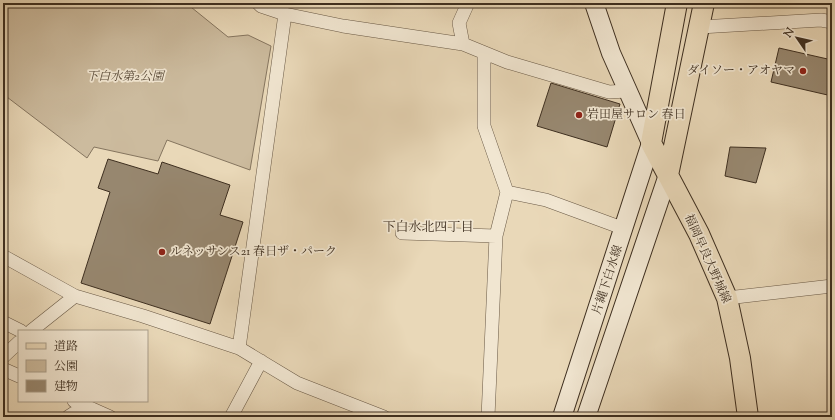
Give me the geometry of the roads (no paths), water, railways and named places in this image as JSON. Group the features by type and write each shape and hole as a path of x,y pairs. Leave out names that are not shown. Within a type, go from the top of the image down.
{"main road":[{"path":"594,3 611,53 651,143"},
{"path":"651,143 677,3"},
{"path":"668,175 704,3"},
{"name":"福岡早良大野城線","path":"651,143 699,234 727,298 740,358 748,417"},
{"name":"片縄下白水線","path":"562,417 625,228 651,143"},
{"name":"片縄下白水線","path":"586,417 668,175"}],"street":[{"path":"258,3 262,6 285,14 343,26 463,44 506,62 609,92 627,91"},
{"path":"463,44 459,23 468,3"},
{"path":"239,348 285,14"},
{"path":"700,27 821,20 832,22"},
{"path":"484,53 484,126 507,192 496,236 488,417"},
{"path":"507,192 546,200 625,228"},
{"path":"402,233 496,236"},
{"path":"3,256 75,296 143,316 239,348 297,383 384,417"},
{"path":"727,298 832,286"},
{"path":"32,330 75,296"},
{"path":"3,322 19,330"},
{"path":"3,357 18,343"},
{"path":"231,417 261,361"},
{"path":"3,369 18,376"},
{"path":"68,417 80,403 110,417"}],"place":[{"name":"ダイソー・アオヤマ","path":"803,71"},
{"name":"岩田屋サロン 春日","path":"579,115"},
{"name":"ルネッサンス21 春日ザ・パーク","path":"162,252"}],"district":[{"name":"下白水北四丁目","path":"428,228"}],"park label":[{"name":"下白水第2公園","path":"125,77"}]}
